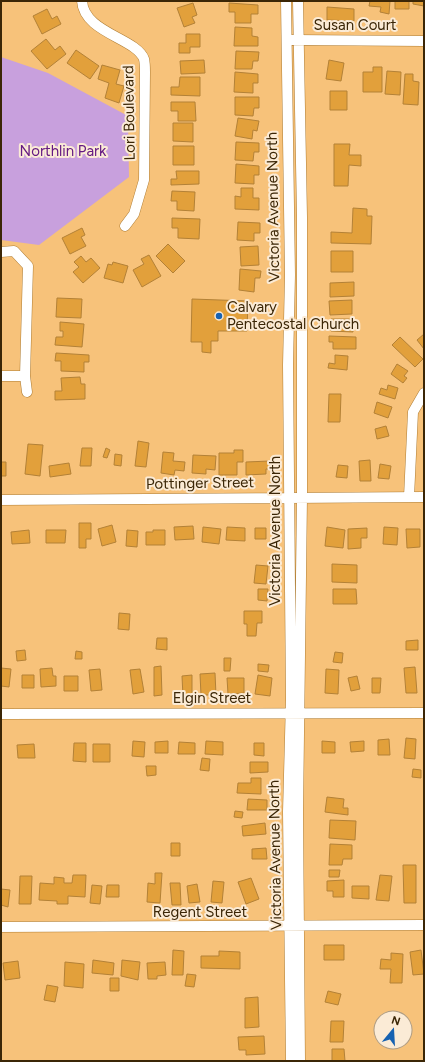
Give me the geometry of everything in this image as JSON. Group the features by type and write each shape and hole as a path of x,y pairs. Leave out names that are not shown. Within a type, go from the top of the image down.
{"street":[{"name":"Lori Boulevard","path":"82,1 82,8 87,16 106,33 136,50 144,58 146,72 144,180 134,214 125,226"},
{"name":"Victoria Avenue North","path":"286,1 290,275 288,365 295,713"},
{"name":"Victoria Avenue North","path":"291,1061 295,1026 293,812 302,497 302,217 298,1"},
{"name":"Susan Court","path":"286,40 424,41"},
{"path":"288,216 302,217"},
{"path":"1,252 14,251 28,266 27,392"},
{"path":"1,376 26,376"},
{"path":"409,497 413,412 424,393"},
{"name":"Pottinger Street","path":"1,500 424,497"},
{"name":"Elgin Street","path":"1,714 424,713"},
{"name":"Regent Street","path":"1,927 295,927 424,925"},
{"name":"Victoria Avenue North","path":"295,1026 300,1061"}],"green space":[{"name":"Northlin Park","path":"1,57 48,73 128,116 129,177 39,245 1,240"}],"building":[{"path":"370,1 390,1 389,14 380,12 381,7 369,6"},
{"path":"395,1 409,1 409,9 395,9"},
{"path":"413,1 424,1 424,6 413,4"},
{"path":"193,3 197,15 192,17 195,23 184,27 177,8"},
{"path":"229,3 258,5 258,14 251,14 251,23 235,23 235,12 229,12"},
{"path":"327,7 354,9 354,21 327,20"},
{"path":"47,9 52,19 57,16 61,24 42,34 33,16"},
{"path":"235,27 252,28 252,36 258,37 258,46 234,46"},
{"path":"186,34 200,34 200,47 190,47 190,53 179,53 179,43 186,43"},
{"path":"46,39 55,50 60,46 66,54 47,69 31,51"},
{"path":"76,50 99,66 90,79 67,63"},
{"path":"236,51 259,52 258,61 253,61 252,69 235,69"},
{"path":"204,60 205,73 181,74 180,61"},
{"path":"329,60 344,63 341,81 326,79"},
{"path":"102,65 120,70 116,84 124,86 119,103 105,98 109,83 98,79"},
{"path":"373,67 382,67 382,92 363,92 363,72 373,72"},
{"path":"387,71 401,72 400,95 385,94"},
{"path":"235,72 258,74 258,83 253,83 253,93 234,92"},
{"path":"405,74 413,74 413,81 419,82 418,105 403,104"},
{"path":"180,77 200,77 200,96 171,95 171,87 179,87"},
{"path":"330,91 347,91 347,110 330,110"},
{"path":"235,97 259,97 259,108 254,108 253,116 235,115"},
{"path":"171,102 195,102 196,121 178,121 178,111 171,111"},
{"path":"238,118 259,121 257,131 253,130 252,139 235,136"},
{"path":"173,123 193,123 193,142 173,141"},
{"path":"236,142 259,143 259,152 254,152 253,161 235,160"},
{"path":"334,144 350,144 349,155 361,155 361,166 349,165 348,186 334,186"},
{"path":"173,146 194,146 194,165 173,165"},
{"path":"236,164 259,166 259,175 254,175 254,184 235,183"},
{"path":"176,171 199,171 199,184 171,185 171,179 177,179"},
{"path":"241,188 253,188 253,198 259,198 259,210 235,209 235,196 241,197"},
{"path":"172,191 195,192 194,211 177,210 177,201 171,201"},
{"path":"353,208 367,209 367,216 372,216 371,244 331,243 331,232 352,233"},
{"path":"172,218 200,219 199,239 178,238 178,228 172,228"},
{"path":"238,222 260,223 260,233 254,233 254,241 237,240"},
{"path":"82,228 85,235 81,237 86,246 70,254 62,238"},
{"path":"168,244 185,261 173,273 156,256"},
{"path":"258,246 259,265 241,266 240,247"},
{"path":"331,251 353,251 353,272 331,272"},
{"path":"149,255 161,276 142,287 133,270 144,264 141,259"},
{"path":"81,256 86,262 91,258 100,268 83,283 73,272 79,267 74,262"},
{"path":"113,262 128,266 123,283 104,278 108,264 112,265"},
{"path":"240,269 261,271 260,278 255,278 254,292 239,290"},
{"path":"354,282 354,296 330,297 330,283"},
{"path":"57,298 82,299 81,318 56,317"},
{"name":"Calvary Pentecostal Church","path":"192,299 248,301 247,331 218,331 218,341 211,341 211,353 202,352 202,342 191,342"},
{"path":"352,300 352,314 330,315 329,301"},
{"path":"331,319 353,319 353,332 331,331"},
{"path":"60,322 84,324 82,347 55,345 56,337 63,337 63,331 60,331"},
{"path":"424,334 424,349 417,340"},
{"path":"329,336 356,337 356,349 333,349 333,342 329,342"},
{"path":"400,337 423,359 415,367 392,345"},
{"path":"56,353 89,355 89,362 84,362 84,372 61,371 61,361 55,361"},
{"path":"335,355 348,356 347,370 328,368 329,363 335,364"},
{"path":"397,364 408,371 404,376 407,378 403,383 391,374"},
{"path":"80,377 81,384 85,384 85,399 55,400 55,391 62,391 61,378"},
{"path":"388,385 398,388 395,399 379,394 381,388 387,390"},
{"path":"329,394 341,394 340,422 328,422"},
{"path":"377,402 392,407 388,418 374,413"},
{"path":"386,426 389,436 377,439 375,429"},
{"path":"138,441 149,443 146,467 135,466"},
{"path":"28,444 43,445 40,476 25,474"},
{"path":"82,448 92,448 91,466 80,466"},
{"path":"106,448 110,450 107,458 103,457"},
{"path":"234,450 243,450 243,462 237,462 237,475 219,475 219,453 234,453"},
{"path":"163,452 174,453 173,461 185,462 184,471 175,470 174,475 161,473"},
{"path":"115,454 122,455 121,466 114,465"},
{"path":"193,455 216,456 215,470 206,469 206,474 192,473"},
{"path":"370,460 371,481 360,481 359,461"},
{"path":"270,461 271,469 266,469 266,474 246,475 246,462"},
{"path":"1,462 6,462 6,476 1,476"},
{"path":"69,463 71,474 50,477 49,466"},
{"path":"380,464 391,466 389,479 378,478"},
{"path":"338,465 348,466 347,478 336,477"},
{"path":"79,523 91,523 91,539 86,539 86,548 79,548"},
{"path":"112,525 116,542 102,546 98,529"},
{"path":"193,526 194,539 175,540 174,527"},
{"path":"203,527 221,529 219,544 202,542"},
{"path":"227,527 245,528 245,541 226,540"},
{"path":"327,527 345,530 343,548 325,546"},
{"path":"384,527 398,528 397,545 383,544"},
{"path":"255,528 266,528 266,539 255,539"},
{"path":"367,528 367,538 361,538 361,548 348,549 348,529"},
{"path":"406,529 420,529 420,547 407,548"},
{"path":"29,530 30,543 12,544 11,532"},
{"path":"46,530 66,530 65,543 46,543"},
{"path":"127,530 138,531 137,547 126,546"},
{"path":"153,530 165,530 165,545 146,545 146,532 153,532"},
{"path":"332,564 357,565 357,583 332,582"},
{"path":"256,565 268,566 266,584 254,583"},
{"path":"258,589 268,589 267,601 258,600"},
{"path":"333,589 356,589 357,604 333,604"},
{"path":"244,611 262,611 262,623 257,623 256,636 247,636 247,624 244,624"},
{"path":"119,613 130,614 129,630 118,629"},
{"path":"157,638 167,638 167,650 156,649"},
{"path":"418,640 418,650 406,650 406,641"},
{"path":"25,650 26,660 17,661 16,651"},
{"path":"76,651 82,652 82,659 75,659"},
{"path":"335,652 343,653 342,663 333,662"},
{"path":"224,658 231,658 230,671 224,671"},
{"path":"258,664 269,665 268,672 258,671"},
{"path":"161,666 162,695 154,696 154,667"},
{"path":"415,667 417,693 406,693 404,668"},
{"path":"1,668 11,669 9,687 1,686"},
{"path":"52,668 53,676 56,676 56,686 41,687 40,669"},
{"path":"100,669 102,690 91,691 89,670"},
{"path":"140,669 144,692 133,694 130,670"},
{"path":"326,669 339,670 338,694 325,693"},
{"path":"215,673 216,695 201,695 200,674"},
{"path":"22,675 34,675 34,688 22,688"},
{"path":"192,675 192,697 183,697 182,676"},
{"path":"258,675 272,678 270,696 255,694"},
{"path":"64,676 78,676 78,691 64,691"},
{"path":"357,676 360,689 351,691 348,678"},
{"path":"227,678 244,678 244,693 228,694"},
{"path":"372,678 381,678 380,693 372,693"},
{"path":"406,738 416,739 415,759 404,758"},
{"path":"389,739 390,755 378,755 378,740"},
{"path":"133,741 145,742 144,757 132,756"},
{"path":"168,741 168,753 155,753 155,742"},
{"path":"206,741 223,742 223,755 205,754"},
{"path":"322,741 335,742 335,753 322,753"},
{"path":"364,741 364,751 351,752 350,742"},
{"path":"179,742 195,743 195,754 178,754"},
{"path":"74,743 86,743 86,762 73,761"},
{"path":"254,743 264,743 264,756 254,755"},
{"path":"34,744 35,758 18,758 17,745"},
{"path":"93,744 110,744 110,762 93,762"},
{"path":"202,758 210,759 209,771 200,770"},
{"path":"250,762 268,762 268,772 250,773"},
{"path":"146,766 156,766 156,775 147,776"},
{"path":"413,769 421,770 421,778 412,777"},
{"path":"251,778 261,778 261,794 237,793 238,783 251,783"},
{"path":"327,797 344,799 343,808 348,808 348,815 325,812"},
{"path":"248,799 267,800 267,810 247,810"},
{"path":"235,811 243,812 242,818 234,817"},
{"path":"330,820 356,821 355,840 329,838"},
{"path":"265,823 266,834 243,836 242,826"},
{"path":"171,843 180,843 180,856 171,856"},
{"path":"330,844 352,845 352,859 343,859 342,865 329,865"},
{"path":"266,848 267,859 252,859 252,849"},
{"path":"403,865 416,865 416,903 404,903"},
{"path":"329,870 340,870 339,877 329,877"},
{"path":"155,873 162,873 160,903 147,902 148,883 155,884"},
{"path":"73,875 86,875 85,897 68,896 68,904 57,904 57,901 39,900 40,883 54,884 54,877 64,878 64,883 72,883"},
{"path":"380,875 392,876 389,901 376,900"},
{"path":"20,876 32,876 31,904 19,904"},
{"path":"251,878 259,899 246,904 238,882"},
{"path":"344,880 344,897 333,897 333,891 327,891 327,881"},
{"path":"213,881 224,882 222,903 211,902"},
{"path":"170,883 180,883 181,905 172,905"},
{"path":"197,884 200,902 189,903 187,886"},
{"path":"92,885 102,886 100,904 90,903"},
{"path":"107,885 119,885 119,897 106,897"},
{"path":"352,886 369,886 369,899 352,898"},
{"path":"1,889 10,890 8,907 1,905"},
{"path":"324,945 344,945 344,960 324,960"},
{"path":"173,950 184,951 183,975 172,975"},
{"path":"421,950 424,974 413,975 410,952"},
{"path":"219,951 240,952 240,969 201,968 201,956 219,956"},
{"path":"391,953 403,954 402,983 390,983 391,969 380,969 381,959 391,960"},
{"path":"93,960 114,963 113,975 92,973"},
{"path":"122,960 140,962 138,980 121,976"},
{"path":"18,961 20,978 5,980 3,963"},
{"path":"65,962 84,964 83,988 64,986"},
{"path":"165,962 166,975 157,976 157,979 148,979 147,963"},
{"path":"187,974 196,975 194,987 185,986"},
{"path":"110,978 119,978 119,991 110,991"},
{"path":"47,985 58,987 55,1002 44,1000"},
{"path":"328,991 341,994 338,1005 325,1002"},
{"path":"258,997 259,1027 245,1028 245,998"},
{"path":"331,1021 344,1021 343,1042 330,1042"},
{"path":"264,1036 265,1054 246,1055 246,1050 239,1050 238,1037"},
{"path":"332,1049 344,1049 345,1061 332,1061"}],"place":[{"name":"Calvary Pentecostal Church","path":"219,316"}]}
